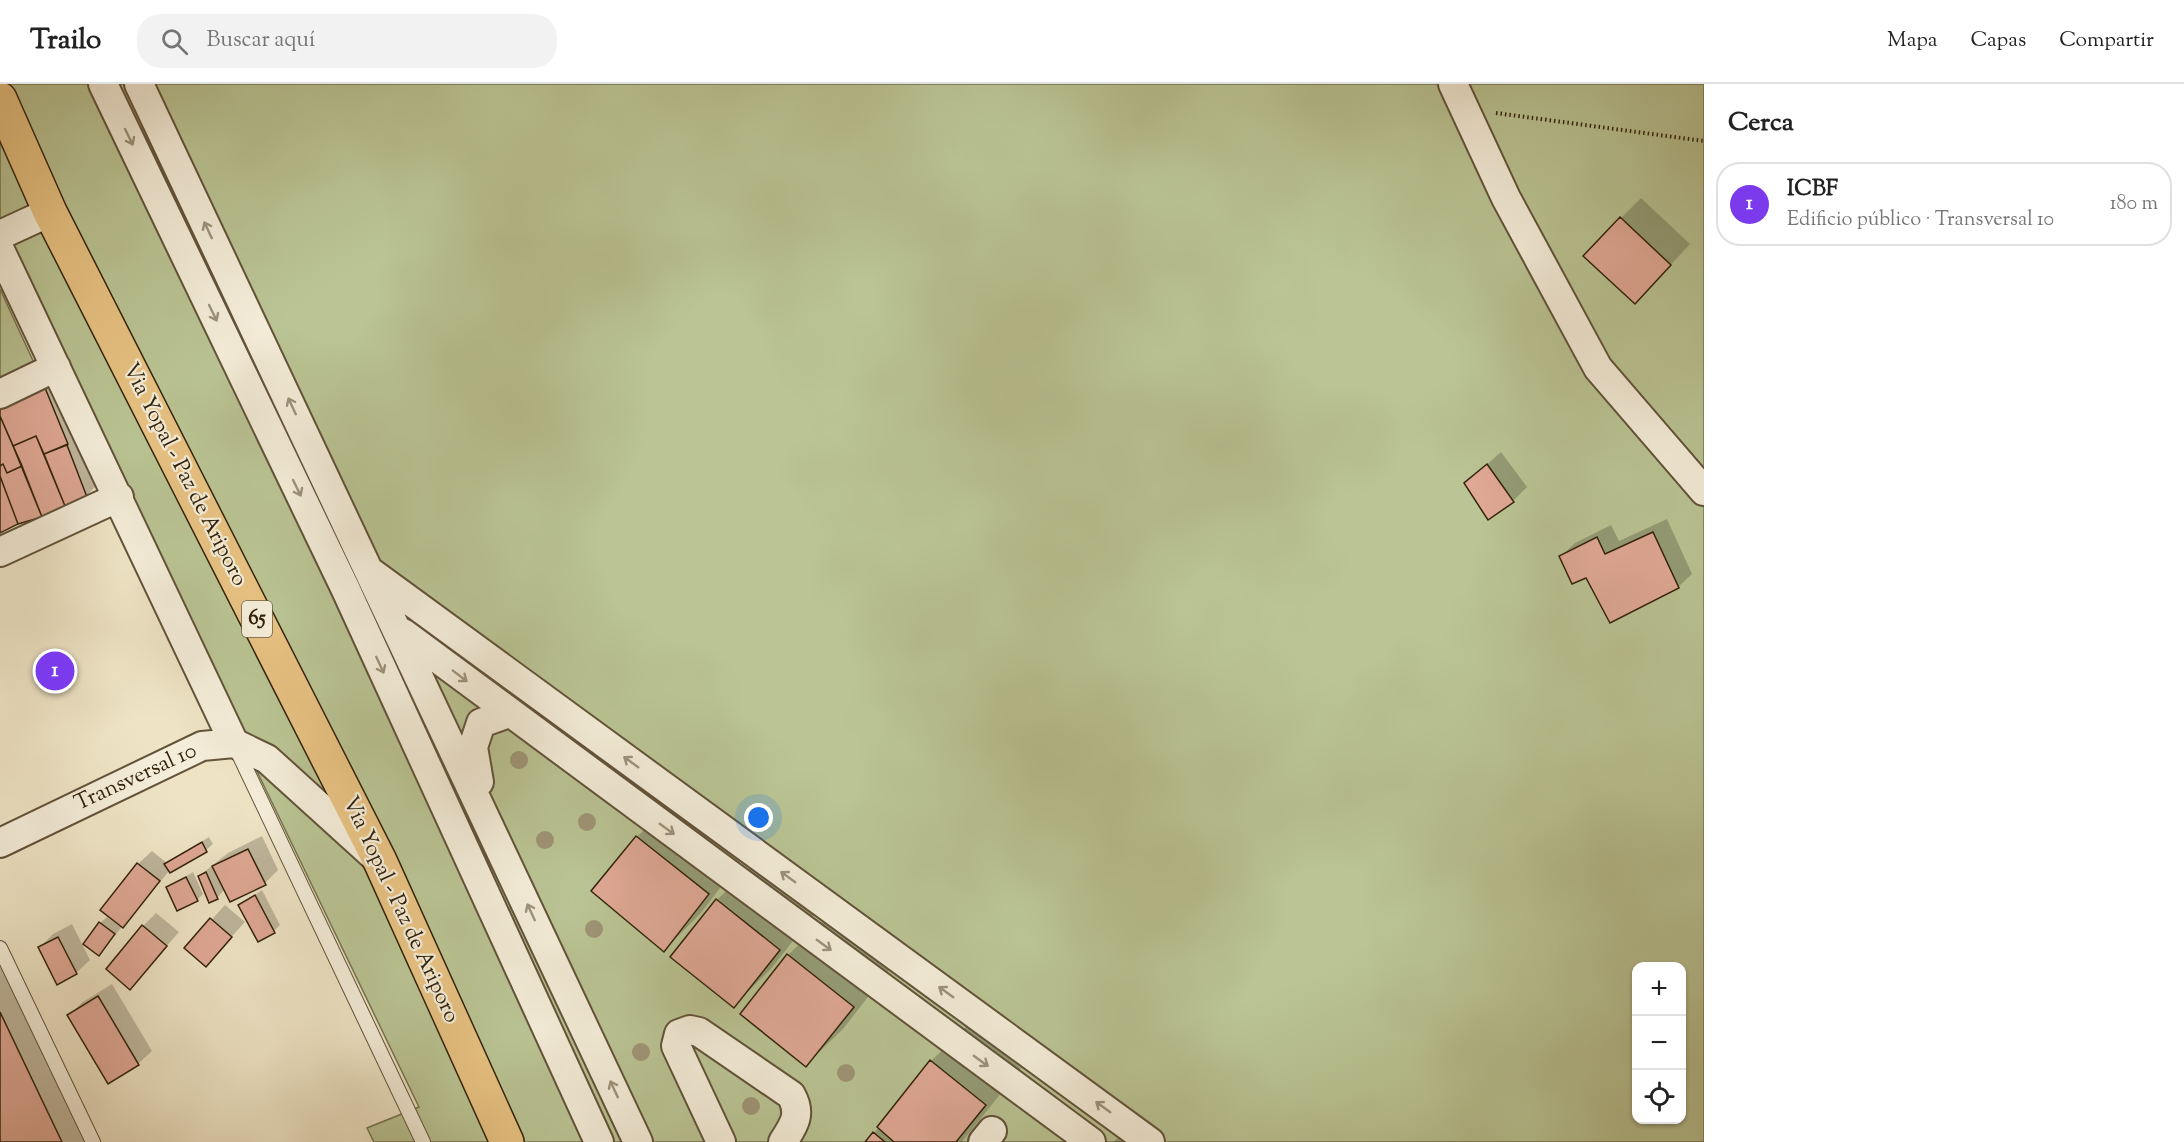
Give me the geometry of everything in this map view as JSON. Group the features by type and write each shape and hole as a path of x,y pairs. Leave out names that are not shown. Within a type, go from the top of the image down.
{"main road":[{"name":"Via Yopal - Paz de Ariporo","path":"0,99 50,212 380,861 507,1142"}],"street":[{"path":"104,84 346,590 599,1142"},
{"path":"139,84 638,1142"},
{"path":"1453,84 1506,198 1598,368 1704,491"},
{"path":"0,235 50,212"},
{"path":"0,250 234,743 267,759 380,861"},
{"path":"0,394 56,367"},
{"path":"0,552 119,497"},
{"path":"318,532 1150,1142"},
{"path":"346,590 1091,1142"},
{"path":"485,814 473,747 481,723 509,713"},
{"name":"Transversal 10","path":"0,843 202,746 234,743"},
{"path":"721,1142 676,1046 679,1034 690,1030 699,1032 791,1095 797,1105 797,1119 783,1142"}],"lane":[{"path":"234,743 423,1142"},
{"path":"0,948 93,1142"}],"path":[{"path":"1465,110 1704,141"}],"green space":[{"path":"0,84 1704,84 1704,1142 374,1142 367,1128 419,1107 0,239"},
{"path":"0,289 41,378 0,397"}],"building":[{"path":"1620,217 1671,265 1635,304 1583,256"},
{"path":"43,383 68,444 44,454 36,436 13,446 0,416 0,401"},
{"path":"0,416 22,466 7,473 3,464 0,466"},
{"path":"36,436 65,506 42,517 13,446"},
{"path":"67,445 87,497 65,506 44,454"},
{"path":"3,464 7,473 22,466 42,517 18,524 0,476 0,466"},
{"path":"1487,464 1514,502 1488,520 1464,483"},
{"path":"0,476 18,524 0,533"},
{"path":"1653,532 1679,588 1610,623 1586,578 1572,584 1559,556 1597,537 1605,554"},
{"path":"636,836 709,894 664,952 591,891"},
{"path":"202,842 207,852 170,873 164,864"},
{"path":"248,849 266,885 230,902 212,866"},
{"path":"137,863 160,881 123,928 100,910"},
{"path":"206,872 218,899 209,903 198,876"},
{"path":"186,877 198,901 177,911 166,887"},
{"path":"255,895 275,933 258,942 238,905"},
{"path":"716,899 780,950 734,1008 670,957"},
{"path":"210,918 232,937 206,967 184,948"},
{"path":"99,922 115,934 99,956 83,944"},
{"path":"142,925 167,946 130,990 106,969"},
{"path":"58,937 77,974 57,985 38,947"},
{"path":"787,954 854,1007 806,1067 740,1014"},
{"path":"98,996 139,1065 108,1084 67,1015"},
{"path":"0,1012 62,1142 0,1142"},
{"path":"930,1060 986,1105 956,1142 894,1142 877,1127"},
{"path":"873,1132 885,1142 865,1142"}],"place":[{"name":"ICBF","path":"55,671"}]}
